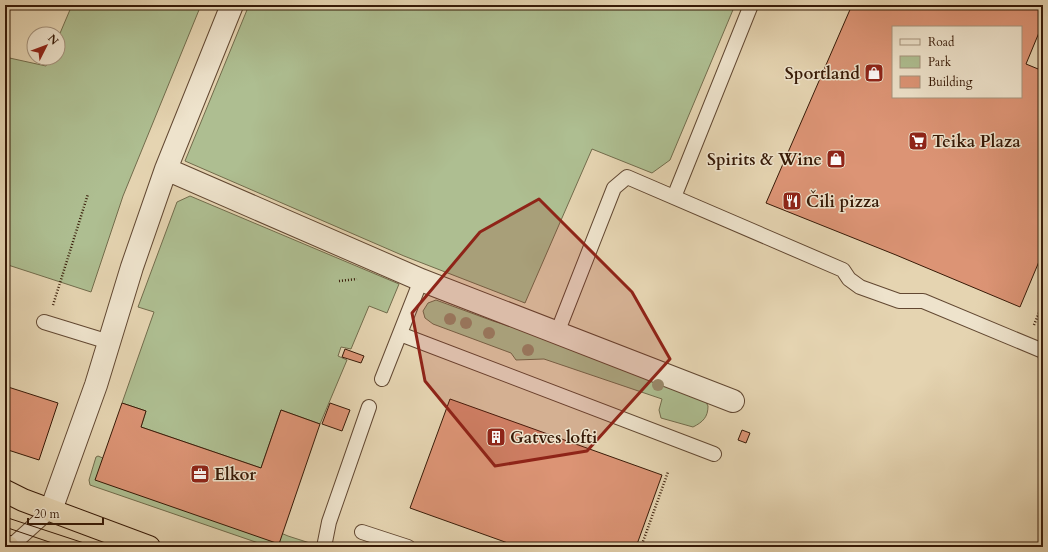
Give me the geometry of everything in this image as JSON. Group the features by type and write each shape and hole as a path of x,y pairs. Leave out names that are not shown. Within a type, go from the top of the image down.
{"highway":[{"path":"5,491 149,547"},
{"path":"5,546 9,547"}],"street":[{"path":"51,510 96,385 132,267 166,169 232,5"},
{"path":"166,169 421,280 733,400"}],"lane":[{"path":"674,197 751,5"},
{"path":"557,333 614,188 627,177 843,270 849,279 860,287 899,301 923,301 1043,351"},
{"path":"382,379 421,280"},
{"path":"46,322 109,342"},
{"path":"400,334 714,454"},
{"path":"324,547 329,522 369,407"},
{"path":"9,547 51,510"},
{"path":"362,532 408,547"}],"path":[{"path":"46,322 88,194"},
{"path":"641,547 668,472"}],"highlighted area":[{"path":"539,199 632,292 670,359 587,451 495,466 425,381 412,313 480,232"}],"green space":[{"path":"72,5 201,5 123,196 91,292 5,264 5,57 26,62 26,66 66,66 66,26 63,26"},
{"path":"249,5 735,5 670,160 652,173 592,149 525,303 404,256 185,161"},
{"path":"190,196 399,284 387,313 369,306 351,349 341,347 338,356 347,360 320,424 281,410 261,468 141,427 146,411 122,403 154,312 138,307 177,202"},
{"path":"436,300 493,321 587,349 705,400 708,406 706,416 700,423 693,427 661,418 659,410 662,399 544,359 516,360 511,353 433,324 425,318 423,311 428,303"},
{"path":"98,456 288,536 316,545 315,547 270,547 90,485 89,480 96,457"}],"building":[{"name":"Teika Plaza","path":"852,5 1043,5 1043,23 1026,64 1043,71 1043,252 1020,307 766,203"},
{"path":"345,349 364,356 361,363 342,357"},
{"path":"5,386 58,403 39,460 5,449"},
{"name":"Gatves lofti","path":"450,399 662,475 636,547 519,547 410,508"},
{"name":"Elkor","path":"122,403 146,411 141,427 261,468 281,410 320,424 279,544 95,480"},
{"path":"330,403 350,410 342,431 322,424"},
{"path":"742,430 750,433 746,443 738,440"}],"tram line":[{"path":"5,517 96,547"},
{"path":"5,527 64,547"}],"place":[{"name":"Sportland","path":"874,73"},
{"name":"Teika Plaza","path":"918,141"},
{"name":"Spirits & Wine","path":"836,159"},
{"name":"Čili pizza","path":"792,201"},
{"name":"Gatves lofti","path":"496,437"},
{"name":"Elkor","path":"200,474"}]}
